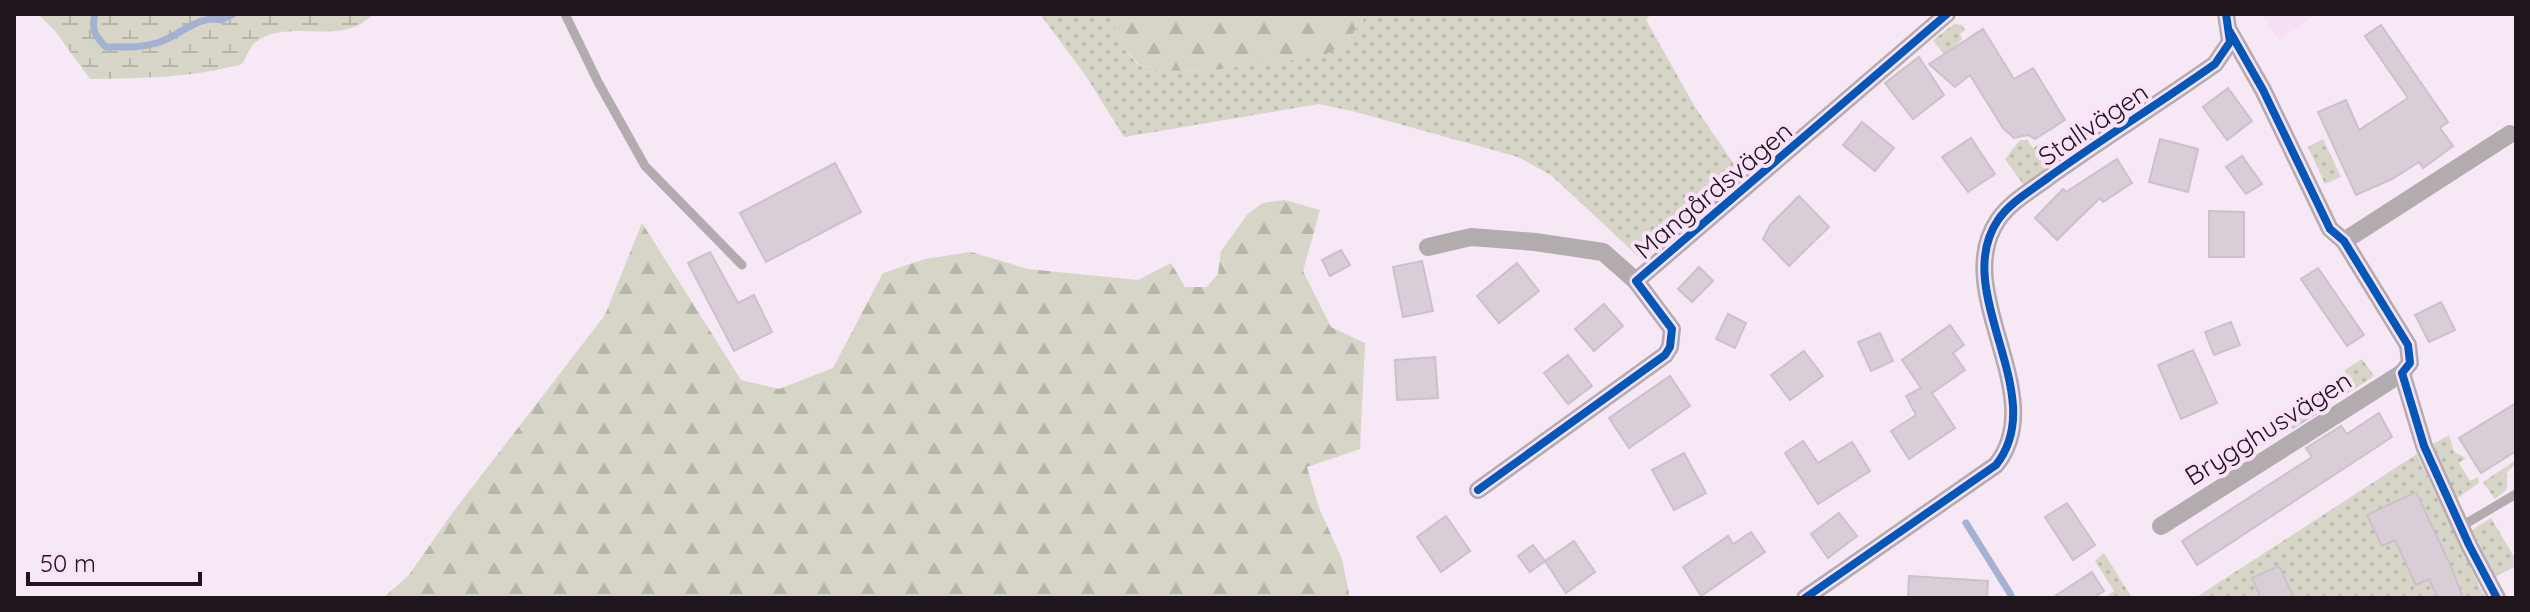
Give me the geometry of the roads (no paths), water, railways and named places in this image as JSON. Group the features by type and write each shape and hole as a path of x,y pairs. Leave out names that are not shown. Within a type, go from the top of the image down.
{"street":[{"name":"Mangårdsvägen","path":"1636,281 1947,14"},
{"path":"2228,23 2330,229 2344,241 2408,345 2410,363 2402,373 2424,446 2460,527 2497,598"},
{"name":"Stallvägen","path":"1805,598 1996,465 2007,452 2013,407 1985,270 1987,246 1999,219 2065,166 2215,64 2230,42 2228,23"},
{"path":"2344,241 2510,134"},
{"name":"Mangårdsvägen","path":"1428,247 1471,237 1603,252 1636,281 1672,329 1670,347 1665,355 1478,490"},
{"name":"Brygghusvägen","path":"2161,526 2402,373"}],"lane":[{"path":"565,14 598,82 645,166 742,265"},
{"path":"2460,527 2516,494"}],"waterway":[{"path":"95,14 95,32 106,47 157,43 197,23 221,20 233,14"},
{"path":"1966,523 2011,595"}]}
